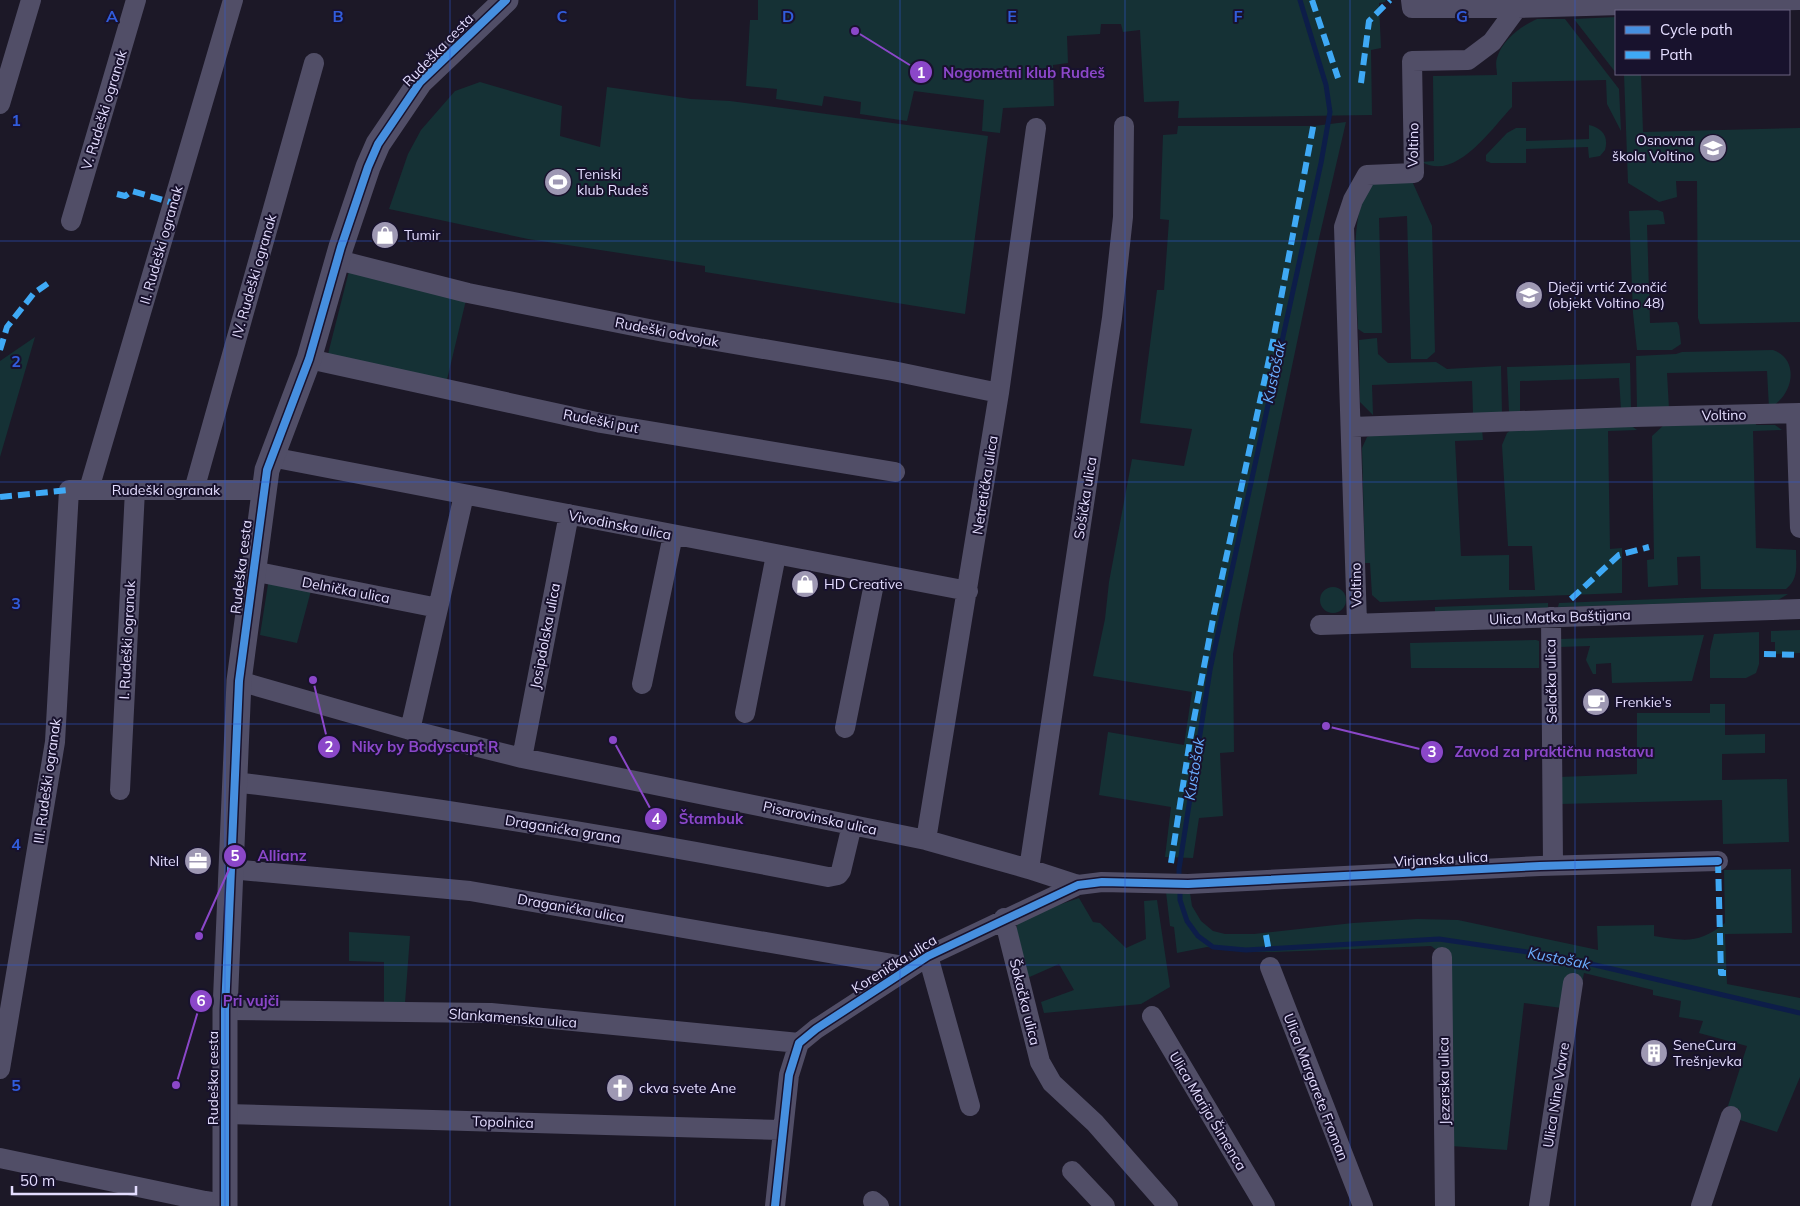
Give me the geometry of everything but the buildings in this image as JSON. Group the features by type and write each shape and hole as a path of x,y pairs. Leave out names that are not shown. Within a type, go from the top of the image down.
{"street":[{"path":"0,104 32,0"},
{"name":"V. Rudeški ogranak","path":"71,221 136,0"},
{"name":"II. Rudeški ogranak","path":"89,489 233,0"},
{"name":"Rudeška cesta","path":"225,1205 225,1010 239,681 264,490 271,457 309,359 368,167 391,122 420,82 506,0"},
{"path":"1411,4 1516,8 1546,4 1799,0"},
{"name":"Voltino","path":"1357,624 1344,227 1353,200 1367,174 1414,173 1412,61 1468,60 1492,42 1516,8"},
{"name":"IV. Rudeški ogranak","path":"194,490 314,63"},
{"name":"Sošička ulica","path":"1029,868 1112,318 1123,217 1124,126"},
{"name":"Netretička ulica","path":"926,840 999,393 1036,128"},
{"name":"Rudeški odvojak","path":"338,260 468,293 664,332 893,371 999,393"},
{"name":"Rudeški put","path":"309,359 601,423 895,472"},
{"name":"Voltino","path":"1352,427 1634,416 1798,413 1800,528"},
{"name":"Vivodinska ulica","path":"271,457 569,514 673,536 968,591"},
{"name":"Rudeški ogranak","path":"68,490 264,490"},
{"name":"III. Rudeški ogranak","path":"0,1070 55,742 68,490"},
{"name":"I. Rudeški ogranak","path":"120,790 135,490"},
{"path":"410,730 464,495"},
{"name":"Josipdolska ulica","path":"522,758 569,514"},
{"path":"642,684 673,536"},
{"path":"745,713 776,555"},
{"name":"Delnička ulica","path":"253,571 438,608"},
{"path":"845,728 876,574"},
{"name":"Ulica Matka Baštijana","path":"1320,625 1800,609"},
{"name":"Selačka ulica","path":"1551,617 1553,866"},
{"name":"Pisarovinska ulica","path":"239,681 410,730 522,758 926,840 1029,868 1078,885"},
{"name":"Draganićka grana","path":"234,782 497,818 712,854 828,876 838,875 841,871 852,825"},
{"name":"Virjanska ulica","path":"1166,884 1553,866 1718,861"},
{"name":"Draganićka ulica","path":"230,869 470,891 910,967"},
{"name":"Korenička ulica","path":"799,1043 816,1029 928,956 1004,918 1078,885 1102,882 1166,884"},
{"name":"Šokačka ulica","path":"1004,918 1040,1062 1052,1083 1095,1124 1168,1206"},
{"path":"928,956 970,1106"},
{"name":"Jezerska ulica","path":"1442,957 1445,1206"},
{"name":"Ulica Margarete Froman","path":"1270,967 1363,1206"},
{"name":"Ulica Nine Vavre","path":"1539,1206 1574,983"},
{"name":"Slankamenska ulica","path":"225,1010 491,1013 799,1043"},
{"name":"Ulica Marija Šimenca","path":"1152,1016 1265,1206"},
{"path":"775,1206 781,1130 789,1075 799,1043"},
{"name":"Topolnica","path":"226,1114 781,1130"},
{"path":"1701,1206 1731,1116"},
{"path":"0,1158 225,1205"},
{"path":"1072,1171 1105,1206"}],"green space":[{"path":"758,0 1386,0 1379,3 1381,48 1371,50 1372,115 1178,118 1179,101 1144,102 1140,30 1123,32 1121,24 1101,24 1100,34 1067,36 1068,63 1053,65 1054,106 1003,108 1000,133 982,131 984,100 914,91 907,121 860,114 861,102 824,96 822,106 776,99 777,89 746,86 750,20 758,20"},
{"path":"1615,17 1615,72 1574,19"},
{"path":"1537,19 1565,19 1619,89 1621,131 1607,104 1606,80 1512,82 1512,107 1472,150 1448,165 1435,166 1422,162 1434,161 1433,76 1497,75 1496,60 1503,45 1519,30"},
{"name":"Osnovna škola Voltino","path":"1624,75 1641,75 1643,132 1800,128 1800,322 1700,324 1698,318 1697,181 1676,181 1677,197 1659,202 1628,183"},
{"path":"480,82 562,106 560,136 600,147 607,87 691,99 730,101 988,136 965,314 705,272 705,266 528,239 389,209 408,154 421,130 455,91"},
{"path":"1346,122 1317,247 1240,614 1233,654 1234,752 1220,753 1223,816 1199,818 1193,858 1165,857 1171,807 1099,795 1108,732 1184,745 1192,692 1093,676 1105,619 1109,582 1132,459 1184,466 1192,429 1140,423 1157,290 1164,290 1169,220 1160,219 1163,135 1177,134 1178,126 1314,126"},
{"path":"1589,125 1598,128 1605,137 1605,150 1600,156 1589,158 1588,147 1526,149 1526,163 1491,163 1486,161 1486,155 1507,133 1516,128 1526,128 1526,141 1589,139"},
{"path":"1375,181 1412,181 1432,226 1435,352 1427,359 1411,359 1407,216 1379,218 1382,333 1364,333 1358,329 1355,273 1357,229 1360,209 1366,193"},
{"path":"1658,210 1663,212 1665,224 1647,225 1650,323 1677,322 1681,344 1672,350 1637,350 1633,313 1629,211"},
{"path":"349,271 466,300 446,384 328,354"},
{"path":"35,337 0,457 0,361"},
{"path":"1377,338 1378,354 1388,363 1436,362 1447,369 1501,366 1502,413 1473,413 1472,381 1372,385 1373,415 1360,402 1359,340"},
{"path":"1773,350 1782,355 1787,361 1790,369 1790,378 1784,395 1769,408 1767,371 1667,373 1669,409 1637,409 1636,356 1682,352"},
{"path":"1630,363 1631,410 1621,410 1619,378 1520,381 1520,412 1509,412 1507,367"},
{"path":"1755,419 1756,425 1775,425 1782,430 1753,431 1756,548 1796,550 1796,571 1793,581 1786,589 1701,589 1700,556 1677,557 1678,585 1648,587 1647,560 1654,559 1652,436 1666,423"},
{"path":"1630,425 1637,430 1608,431 1610,549 1622,548 1622,593 1380,602 1372,595 1370,563 1365,563 1362,448 1367,437 1377,433 1482,429 1483,440 1455,441 1461,556 1509,555 1509,590 1535,590 1532,546 1508,546 1502,445 1507,433 1516,426"},
{"path":"269,578 312,587 297,643 260,635"},
{"path":"1333,587 1342,591 1346,600 1342,609 1333,613 1324,609 1320,600 1324,591"},
{"path":"1788,594 1778,600 1558,607 1559,603"},
{"path":"1548,603 1548,608 1435,612 1435,607"},
{"path":"1800,630 1800,653 1775,654 1775,642 1771,642 1771,631"},
{"path":"1759,632 1759,664 1756,673 1746,678 1710,678 1710,651 1714,634"},
{"path":"1704,635 1692,681 1612,683 1611,663 1596,664 1596,674 1593,674 1586,660 1590,646 1559,647 1559,639"},
{"path":"1539,641 1539,668 1411,668 1410,643"},
{"path":"1710,704 1725,704 1725,735 1765,734 1765,753 1722,754 1722,780 1787,779 1789,842 1723,844 1722,800 1560,804 1559,777 1637,774 1637,713 1710,713"},
{"path":"1791,869 1792,933 1725,934 1727,984 1800,998 1800,1077 1777,1132 1737,1119 1739,1109 1728,1106 1747,1046 1699,1033 1703,1021 1679,1017 1681,1001 1653,995 1653,990 1584,973 1577,1010 1524,1003 1507,1150 1451,1146 1447,957 1431,946 1274,952 1246,952 1207,947 1177,953 1174,927 1170,926 1166,892 1190,893 1192,906 1201,921 1213,931 1225,934 1254,934 1353,923 1417,919 1458,920 1598,950 1597,926 1654,925 1654,936 1683,940 1707,935 1725,923 1724,870"},
{"path":"1079,898 1093,922 1100,923 1126,948 1146,939 1144,901 1157,900 1170,987 1141,1004 1044,1013 1041,1002 1074,990 1059,964 1025,979 1017,936 1017,919"},
{"path":"349,932 410,936 405,1003 384,1002 384,962 349,961"}],"waterway":[{"name":"Kustošak","path":"1179,880 1179,869 1210,670 1321,163 1330,112 1326,85 1300,0"},
{"name":"Kustošak","path":"1180,889 1180,900 1187,921 1198,936 1213,947 1246,950 1439,939 1561,957 1800,1013"}],"marked path":[{"path":"1312,0 1338,78"},
{"path":"1361,83 1369,21 1390,0"},
{"path":"1171,863 1190,740 1214,614 1273,341 1314,122"},
{"path":"117,194 125,196 132,191 173,203"},
{"path":"0,350 7,327 34,293 50,282"},
{"path":"0,497 69,490"},
{"path":"1571,599 1619,555 1649,547"},
{"path":"1764,654 1800,655"},
{"path":"1718,861 1721,973 1726,973"},
{"path":"1266,935 1269,952"}],"cycle path":[{"path":"225,1206 225,1010 239,681 267,470 309,359 341,247 368,167 378,144 420,82 506,0"},
{"path":"775,1206 789,1075 799,1043 816,1029 928,956 1078,885 1102,882 1188,884 1540,866 1718,861"}],"place":[{"name":"Nogometni klub Rudeš","path":"855,31"},
{"name":"Osnovna škola Voltino","path":"1713,148"},
{"name":"Teniski klub Rudeš","path":"558,182"},
{"name":"Tumir","path":"385,235"},
{"name":"Dječji vrtić Zvončić (objekt Voltino 48)","path":"1529,295"},
{"name":"HD Creative","path":"805,584"},
{"name":"Niky by Bodyscupt R","path":"313,680"},
{"name":"Frenkie's","path":"1596,702"},
{"name":"Zavod za praktičnu nastavu","path":"1326,726"},
{"name":"Štambuk","path":"613,740"},
{"name":"Nitel","path":"198,861"},
{"name":"Allianz","path":"199,936"},
{"name":"SeneCura Trešnjevka","path":"1654,1053"},
{"name":"Pri vujči","path":"176,1085"},
{"name":"ckva svete Ane","path":"620,1088"}]}
